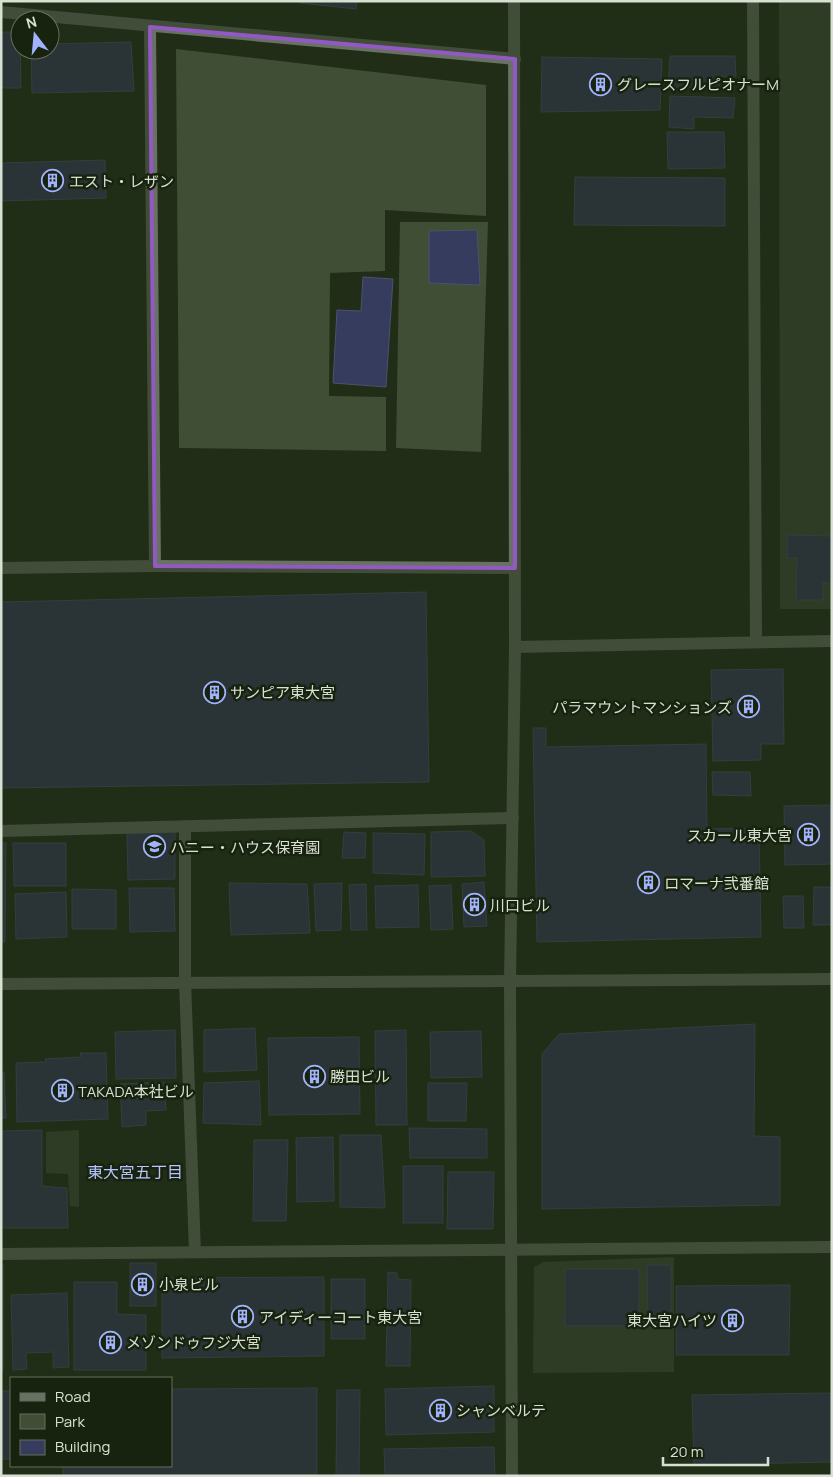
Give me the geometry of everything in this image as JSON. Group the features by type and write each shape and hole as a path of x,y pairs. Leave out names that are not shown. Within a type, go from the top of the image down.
{"street":[{"path":"512,1476 510,982 515,647 514,1"},
{"path":"753,1 756,642"},
{"path":"1,12 515,59"},
{"path":"150,27 155,566"},
{"path":"1,568 155,566 515,568"},
{"path":"515,647 832,641"},
{"path":"1,831 513,818"},
{"path":"184,826 185,981 196,1252"},
{"path":"1,984 185,981 510,982 832,979"},
{"path":"1,1254 832,1247"}],"highlighted area":[{"path":"150,27 515,59 515,568 155,566"}],"green space":[{"path":"779,1 832,1 832,609 780,609"},
{"path":"176,49 486,85 486,216 385,210 385,271 330,273 329,396 386,397 386,451 179,448"},
{"path":"400,222 488,222 481,452 396,448"},
{"path":"79,1130 79,1207 70,1206 68,1174 46,1173 46,1132"},
{"path":"674,1257 674,1372 533,1373 534,1267 544,1262"}],"building":[{"path":"300,1 357,1 356,9 300,3"},
{"path":"1,32 10,32 10,60 20,60 21,88 1,88"},
{"path":"131,42 134,91 32,93 31,60 60,60 60,44"},
{"path":"670,56 735,56 736,77 720,76 719,88 668,87"},
{"name":"グレースフルピオナーM","path":"542,57 662,59 660,110 541,112"},
{"path":"670,96 735,98 733,118 694,117 694,129 669,127"},
{"path":"667,132 724,132 725,168 668,169"},
{"name":"エスト・レザン","path":"105,160 106,198 1,201 1,163"},
{"path":"575,177 725,178 725,226 574,225"},
{"path":"477,230 480,285 429,283 429,231"},
{"path":"363,277 393,279 386,387 333,383 337,310 361,311"},
{"path":"787,535 832,536 832,583 823,583 823,600 796,600 797,558 787,558"},
{"name":"サンピア東大宮","path":"426,592 429,782 1,788 1,602"},
{"name":"パラマウントマンションズ","path":"783,669 784,744 761,744 761,760 713,761 711,670"},
{"name":"ロマーナ弐番館","path":"533,728 546,728 546,747 706,744 707,829 759,828 761,937 537,942"},
{"path":"712,772 750,772 751,796 713,795"},
{"name":"スカール東大宮","path":"832,805 832,864 785,865 784,806"},
{"path":"471,831 484,840 485,876 431,877 431,832"},
{"path":"175,832 175,879 128,880 127,833"},
{"path":"344,832 366,833 365,858 342,858"},
{"path":"373,833 425,834 424,875 373,873"},
{"path":"1,843 6,843 5,942 1,942"},
{"path":"13,843 66,843 66,886 14,886"},
{"name":"川口ビル","path":"484,882 487,926 464,927 462,884"},
{"path":"229,883 307,884 310,933 231,935"},
{"path":"342,883 341,930 316,931 314,884"},
{"path":"366,884 367,930 351,930 349,885"},
{"path":"418,885 419,927 376,928 375,886"},
{"path":"451,885 453,929 431,930 429,886"},
{"path":"814,887 832,887 832,925 813,925"},
{"path":"129,888 174,888 175,931 130,932"},
{"path":"72,889 116,890 116,929 72,929"},
{"path":"66,892 67,937 16,939 15,894"},
{"path":"783,896 803,896 804,928 784,928"},
{"path":"755,1024 754,1136 780,1137 780,1205 542,1209 542,1054 559,1034"},
{"path":"255,1028 257,1070 204,1072 204,1030"},
{"path":"175,1030 176,1078 116,1079 115,1032"},
{"path":"406,1030 407,1125 376,1125 375,1031"},
{"path":"481,1031 482,1077 431,1078 430,1032"},
{"name":"勝田ビル","path":"359,1037 360,1114 269,1115 268,1038"},
{"name":"TAKADA本社ビル","path":"80,1053 106,1053 108,1119 17,1122 16,1063 46,1062 45,1059 81,1057"},
{"path":"1,1072 4,1072 6,1118 1,1118"},
{"path":"259,1081 261,1125 203,1123 204,1083"},
{"path":"164,1082 166,1110 146,1111 146,1125 122,1127 120,1084"},
{"path":"428,1083 467,1083 466,1121 428,1121"},
{"path":"409,1128 487,1129 487,1158 410,1158"},
{"path":"42,1130 42,1186 67,1188 68,1228 1,1228 1,1131"},
{"path":"340,1135 381,1135 385,1208 340,1207"},
{"path":"333,1137 334,1201 297,1202 296,1138"},
{"path":"254,1140 288,1140 286,1221 253,1221"},
{"path":"403,1166 443,1166 443,1223 403,1223"},
{"path":"448,1172 494,1172 493,1229 447,1229"},
{"name":"小泉ビル","path":"130,1263 156,1263 156,1306 130,1306"},
{"path":"1,1265 3,1265 3,1370 1,1370"},
{"path":"647,1265 671,1265 671,1323 648,1323"},
{"path":"565,1269 639,1269 639,1326 565,1326"},
{"path":"388,1272 397,1273 397,1279 411,1280 410,1366 386,1366"},
{"name":"アイディーコート東大宮","path":"324,1277 324,1356 162,1358 162,1278"},
{"path":"331,1279 365,1279 365,1339 331,1339"},
{"name":"メゾンドゥフジ大宮","path":"74,1282 117,1282 117,1314 146,1315 146,1370 74,1370"},
{"name":"東大宮ハイツ","path":"790,1285 789,1355 676,1355 676,1286"},
{"path":"67,1293 69,1367 53,1368 53,1352 26,1353 27,1369 13,1370 11,1295"},
{"name":"シャンベルテ","path":"494,1386 494,1432 386,1435 385,1389"},
{"path":"317,1388 317,1476 63,1476 63,1467 172,1467 172,1389"},
{"path":"337,1390 360,1390 359,1476 336,1476"},
{"path":"1,1391 10,1391 10,1459 1,1459"},
{"path":"832,1393 832,1462 694,1465 692,1395"},
{"path":"494,1447 495,1476 385,1476 384,1449"}],"place":[{"name":"グレースフルピオナーM","path":"601,84"},
{"name":"エスト・レザン","path":"53,181"},
{"name":"サンピア東大宮","path":"214,692"},
{"name":"パラマウントマンションズ","path":"748,707"},
{"name":"スカール東大宮","path":"808,835"},
{"name":"ハニー・ハウス保育園","path":"154,847"},
{"name":"ロマーナ弐番館","path":"648,883"},
{"name":"川口ビル","path":"474,905"},
{"name":"勝田ビル","path":"314,1076"},
{"name":"TAKADA本社ビル","path":"62,1091"},
{"name":"小泉ビル","path":"143,1284"},
{"name":"アイディーコート東大宮","path":"243,1317"},
{"name":"東大宮ハイツ","path":"733,1320"},
{"name":"メゾンドゥフジ大宮","path":"110,1342"},
{"name":"シャンベルテ","path":"440,1410"}],"district":[{"name":"東大宮五丁目","path":"135,1172"}]}
